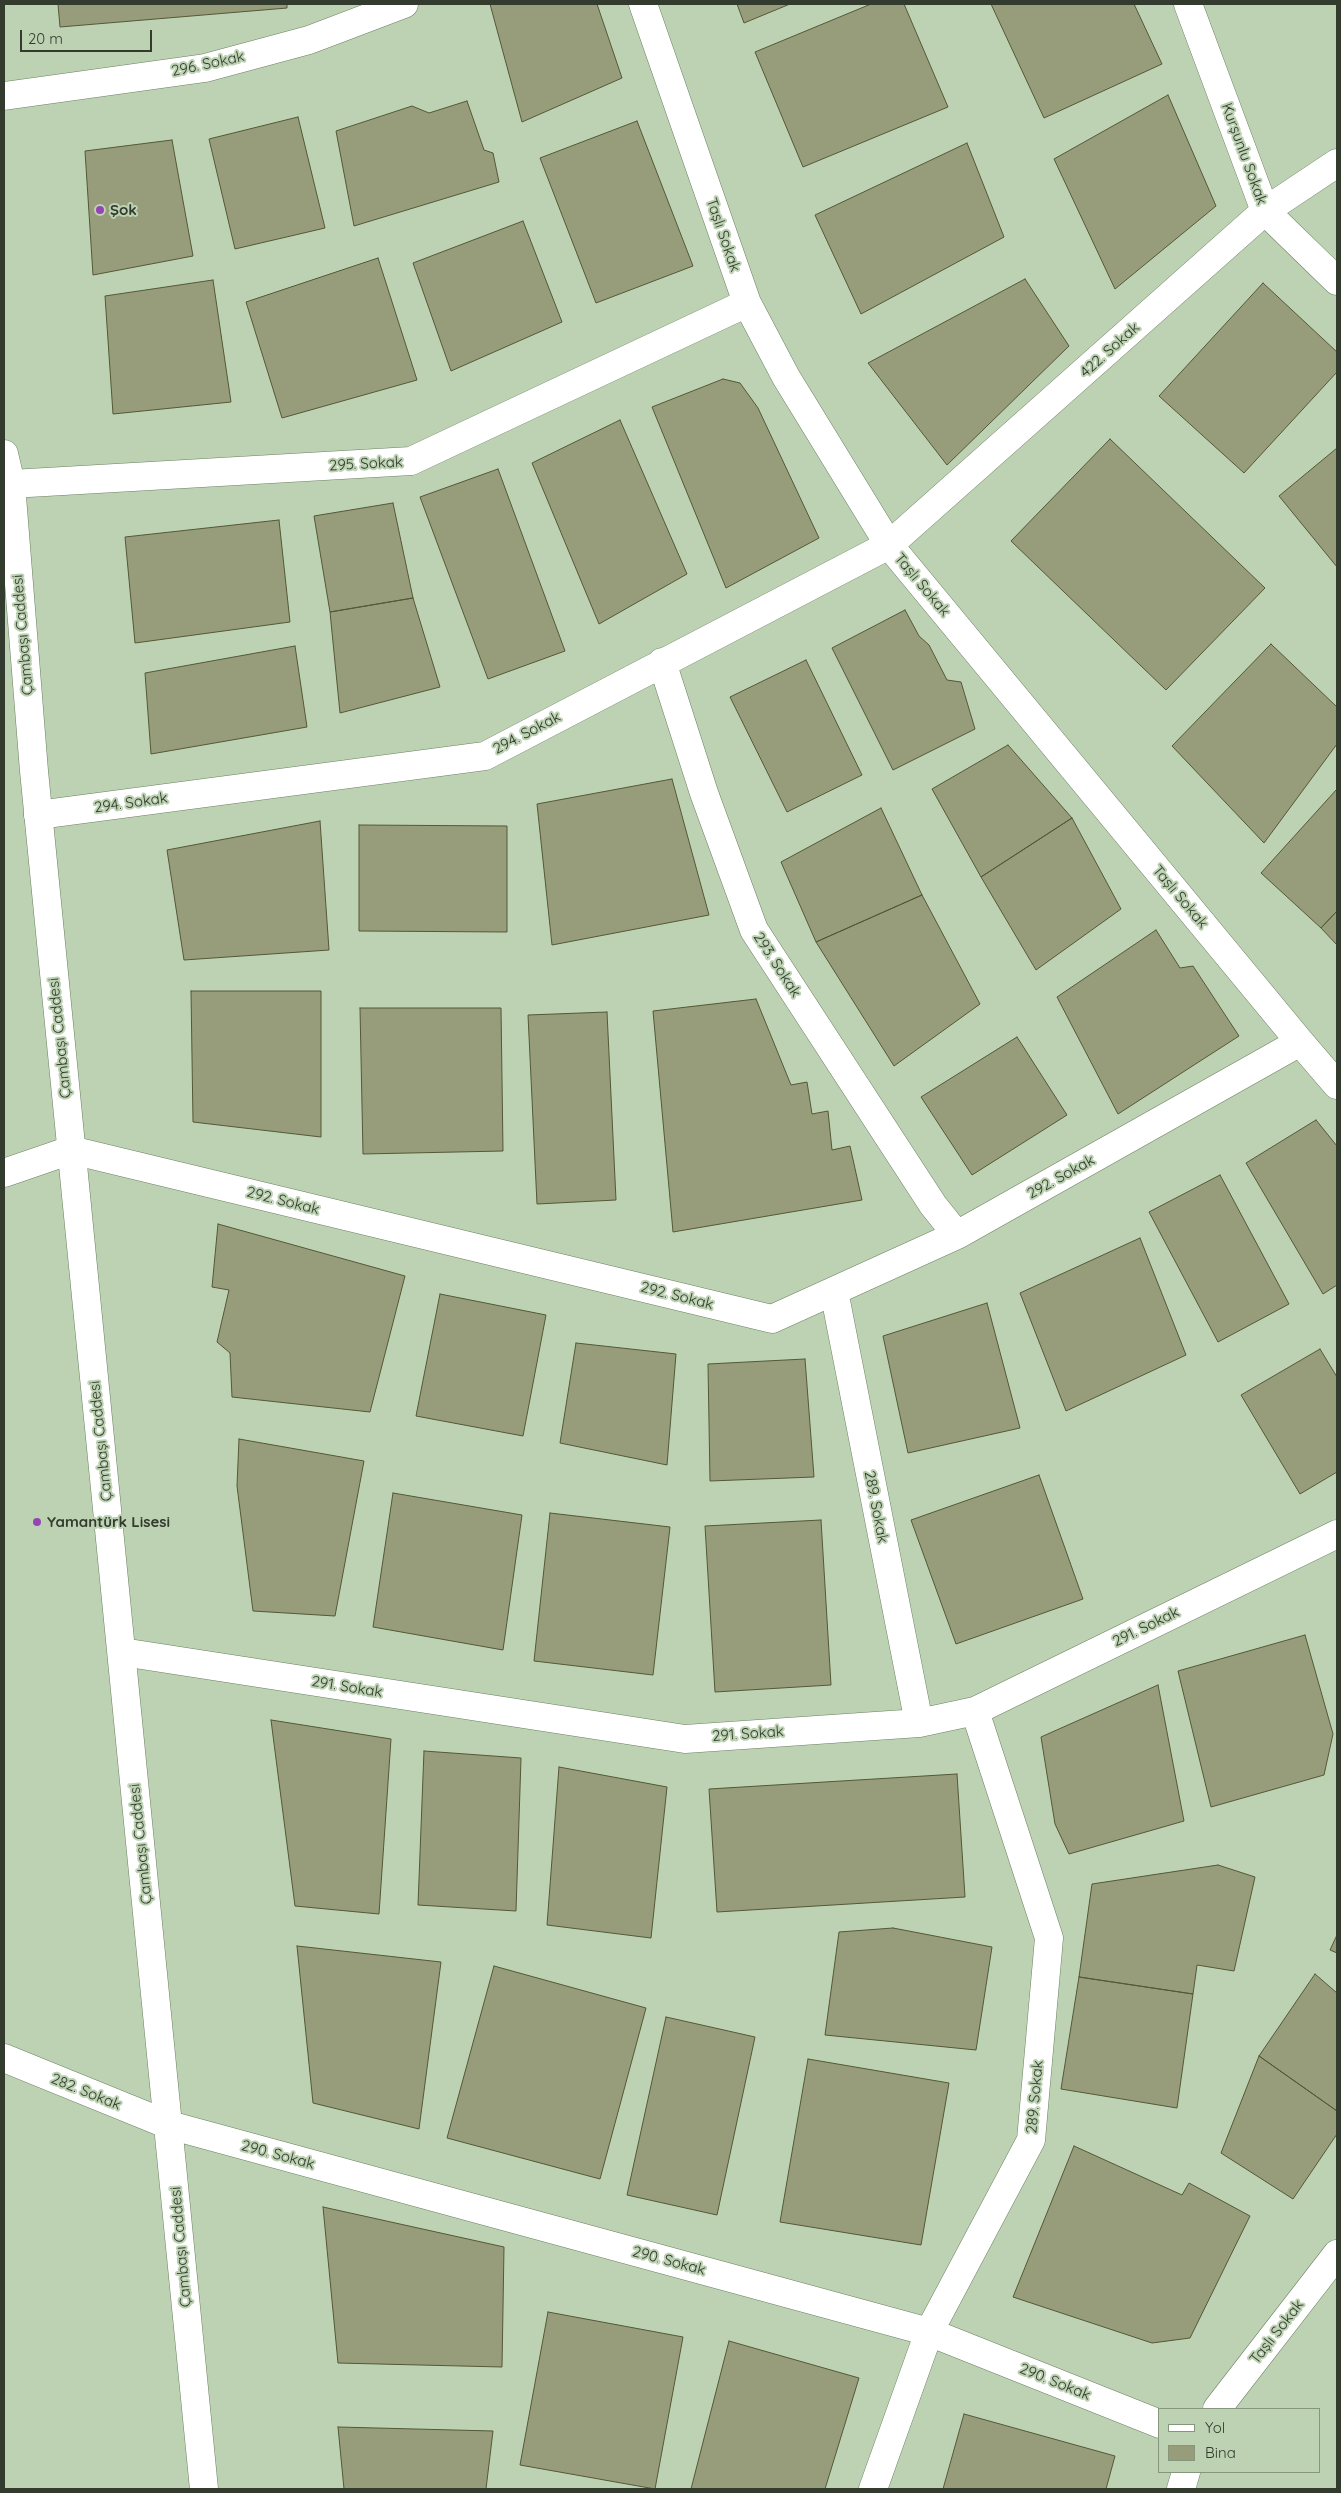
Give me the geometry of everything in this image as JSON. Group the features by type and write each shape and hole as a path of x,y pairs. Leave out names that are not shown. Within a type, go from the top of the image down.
{"street":[{"name":"296. Sokak","path":"4,96 205,68 309,40 404,4"},
{"name":"Taşlı Sokak","path":"643,4 747,304 786,377 889,545 1337,1085"},
{"name":"Kurşunlu Sokak","path":"1188,4 1266,212 1337,281"},
{"name":"422. Sokak","path":"889,545 1266,212 1337,163"},
{"name":"295. Sokak","path":"11,484 411,461 747,304"},
{"name":"Çambaşı Caddesi","path":"4,454 11,484 11,590 38,815 204,2489"},
{"name":"294. Sokak","path":"38,815 485,756 889,545"},
{"name":"293. Sokak","path":"662,662 704,793 754,930 933,1205 957,1235"},
{"name":"292. Sokak","path":"71,1150 772,1319 957,1235 1300,1042"},
{"path":"4,1173 71,1150"},
{"name":"289. Sokak","path":"834,1291 919,1723"},
{"name":"291. Sokak","path":"122,1652 684,1738 919,1723 975,1711 1337,1534"},
{"name":"289. Sokak","path":"873,2489 929,2332 1031,2140 1049,1938 975,1711"},
{"name":"282. Sokak","path":"4,2058 169,2125"},
{"name":"290. Sokak","path":"169,2125 929,2332 1158,2423"},
{"name":"Taşlı Sokak","path":"1218,2408 1337,2254"},
{"path":"1181,2489 1186,2473"}],"building":[{"path":"58,4 287,4 287,8 60,27"},
{"path":"490,4 597,4 622,78 522,122"},
{"path":"737,4 790,4 744,23"},
{"path":"871,4 904,4 948,107 803,167 755,52"},
{"path":"991,4 1134,4 1162,64 1044,118"},
{"path":"1168,95 1216,206 1115,289 1054,159"},
{"path":"467,101 484,150 493,153 499,182 354,226 336,131 412,106 429,113"},
{"path":"298,117 325,228 235,249 209,139"},
{"path":"637,121 693,266 596,303 540,158"},
{"path":"172,140 193,256 93,275 85,151"},
{"path":"967,143 1004,237 861,314 815,215"},
{"path":"523,221 562,322 451,371 413,263"},
{"path":"378,258 417,380 282,418 246,302"},
{"path":"1025,279 1069,346 947,465 868,363"},
{"path":"213,280 231,402 113,414 105,296"},
{"path":"1263,283 1337,352 1337,372 1244,473 1159,396"},
{"path":"723,379 740,383 758,408 819,538 726,588 652,407"},
{"path":"620,420 687,574 599,624 532,463"},
{"path":"1110,439 1265,588 1166,690 1011,541"},
{"path":"1337,448 1337,567 1279,496"},
{"path":"498,469 565,651 488,679 420,497"},
{"path":"393,503 413,598 330,612 314,516"},
{"path":"279,520 290,622 135,643 125,537"},
{"path":"413,598 440,687 340,713 330,612"},
{"path":"905,610 919,636 929,645 947,680 961,682 975,729 893,770 832,648"},
{"path":"1271,644 1337,707 1337,744 1264,843 1172,746"},
{"path":"295,646 307,727 151,754 145,673"},
{"path":"806,660 862,775 787,812 730,697"},
{"path":"1008,745 1072,818 981,877 932,789"},
{"path":"672,779 709,915 552,945 537,804"},
{"path":"1337,789 1337,911 1321,928 1261,873"},
{"path":"881,808 922,895 816,942 781,862"},
{"path":"1072,818 1121,909 1036,970 981,877"},
{"path":"320,821 329,950 184,960 167,850"},
{"path":"359,825 507,826 507,932 359,931"},
{"path":"922,895 980,1004 894,1066 816,942"},
{"path":"1337,911 1337,945 1321,928"},
{"path":"1156,930 1180,968 1193,966 1239,1036 1118,1114 1057,997"},
{"path":"191,991 321,991 321,1137 193,1122"},
{"path":"756,999 791,1085 807,1082 812,1114 828,1111 832,1150 850,1146 862,1200 673,1232 653,1011"},
{"path":"360,1008 501,1008 503,1151 363,1154"},
{"path":"607,1012 616,1200 537,1204 528,1015"},
{"path":"1017,1037 1067,1115 972,1175 921,1097"},
{"path":"1316,1120 1337,1146 1337,1285 1323,1294 1246,1163"},
{"path":"1220,1175 1289,1304 1218,1342 1149,1212"},
{"path":"218,1224 405,1276 370,1412 232,1397 230,1353 217,1342 229,1290 212,1287"},
{"path":"1140,1238 1186,1355 1066,1411 1020,1293"},
{"path":"440,1294 546,1315 523,1436 416,1416"},
{"path":"987,1303 1020,1428 908,1453 883,1336"},
{"path":"576,1343 676,1354 667,1465 560,1443"},
{"path":"1320,1349 1337,1377 1337,1472 1300,1494 1241,1395"},
{"path":"805,1359 814,1477 710,1481 708,1364"},
{"path":"239,1439 364,1461 335,1616 253,1611 237,1486"},
{"path":"1039,1475 1083,1599 956,1644 911,1520"},
{"path":"393,1493 522,1515 503,1650 373,1627"},
{"path":"550,1513 670,1527 653,1675 534,1661"},
{"path":"821,1520 831,1685 715,1692 705,1526"},
{"path":"1305,1635 1333,1734 1324,1775 1211,1807 1178,1671"},
{"path":"1158,1685 1184,1821 1069,1854 1055,1824 1041,1737"},
{"path":"271,1720 391,1739 379,1914 295,1906"},
{"path":"424,1751 521,1758 516,1911 418,1905"},
{"path":"559,1767 667,1787 651,1938 547,1925"},
{"path":"957,1774 965,1897 717,1912 709,1789"},
{"path":"1218,1865 1255,1877 1234,1971 1197,1965 1193,1994 1079,1977 1092,1884"},
{"path":"893,1928 992,1947 976,2050 825,2035 839,1932"},
{"path":"1337,1935 1337,1953 1330,1950"},
{"path":"297,1946 441,1962 419,2129 313,2103"},
{"path":"494,1966 646,2008 600,2179 447,2138"},
{"path":"1315,1974 1337,1993 1337,2111 1259,2056"},
{"path":"1079,1977 1193,1994 1177,2108 1061,2089"},
{"path":"666,2017 755,2037 717,2215 627,2195"},
{"path":"1259,2056 1337,2111 1337,2134 1293,2199 1221,2153"},
{"path":"808,2059 949,2083 921,2245 780,2222"},
{"path":"1074,2146 1182,2195 1189,2183 1250,2216 1190,2338 1152,2343 1013,2297"},
{"path":"323,2207 504,2247 502,2367 338,2363"},
{"path":"548,2312 683,2337 655,2489 520,2465"},
{"path":"729,2341 859,2378 825,2489 691,2489"},
{"path":"964,2414 1115,2456 1106,2489 943,2489"},
{"path":"338,2427 493,2431 486,2489 344,2489"}],"place":[{"name":"Şok","path":"100,210"},
{"name":"Yamantürk Lisesi","path":"37,1522"}]}
